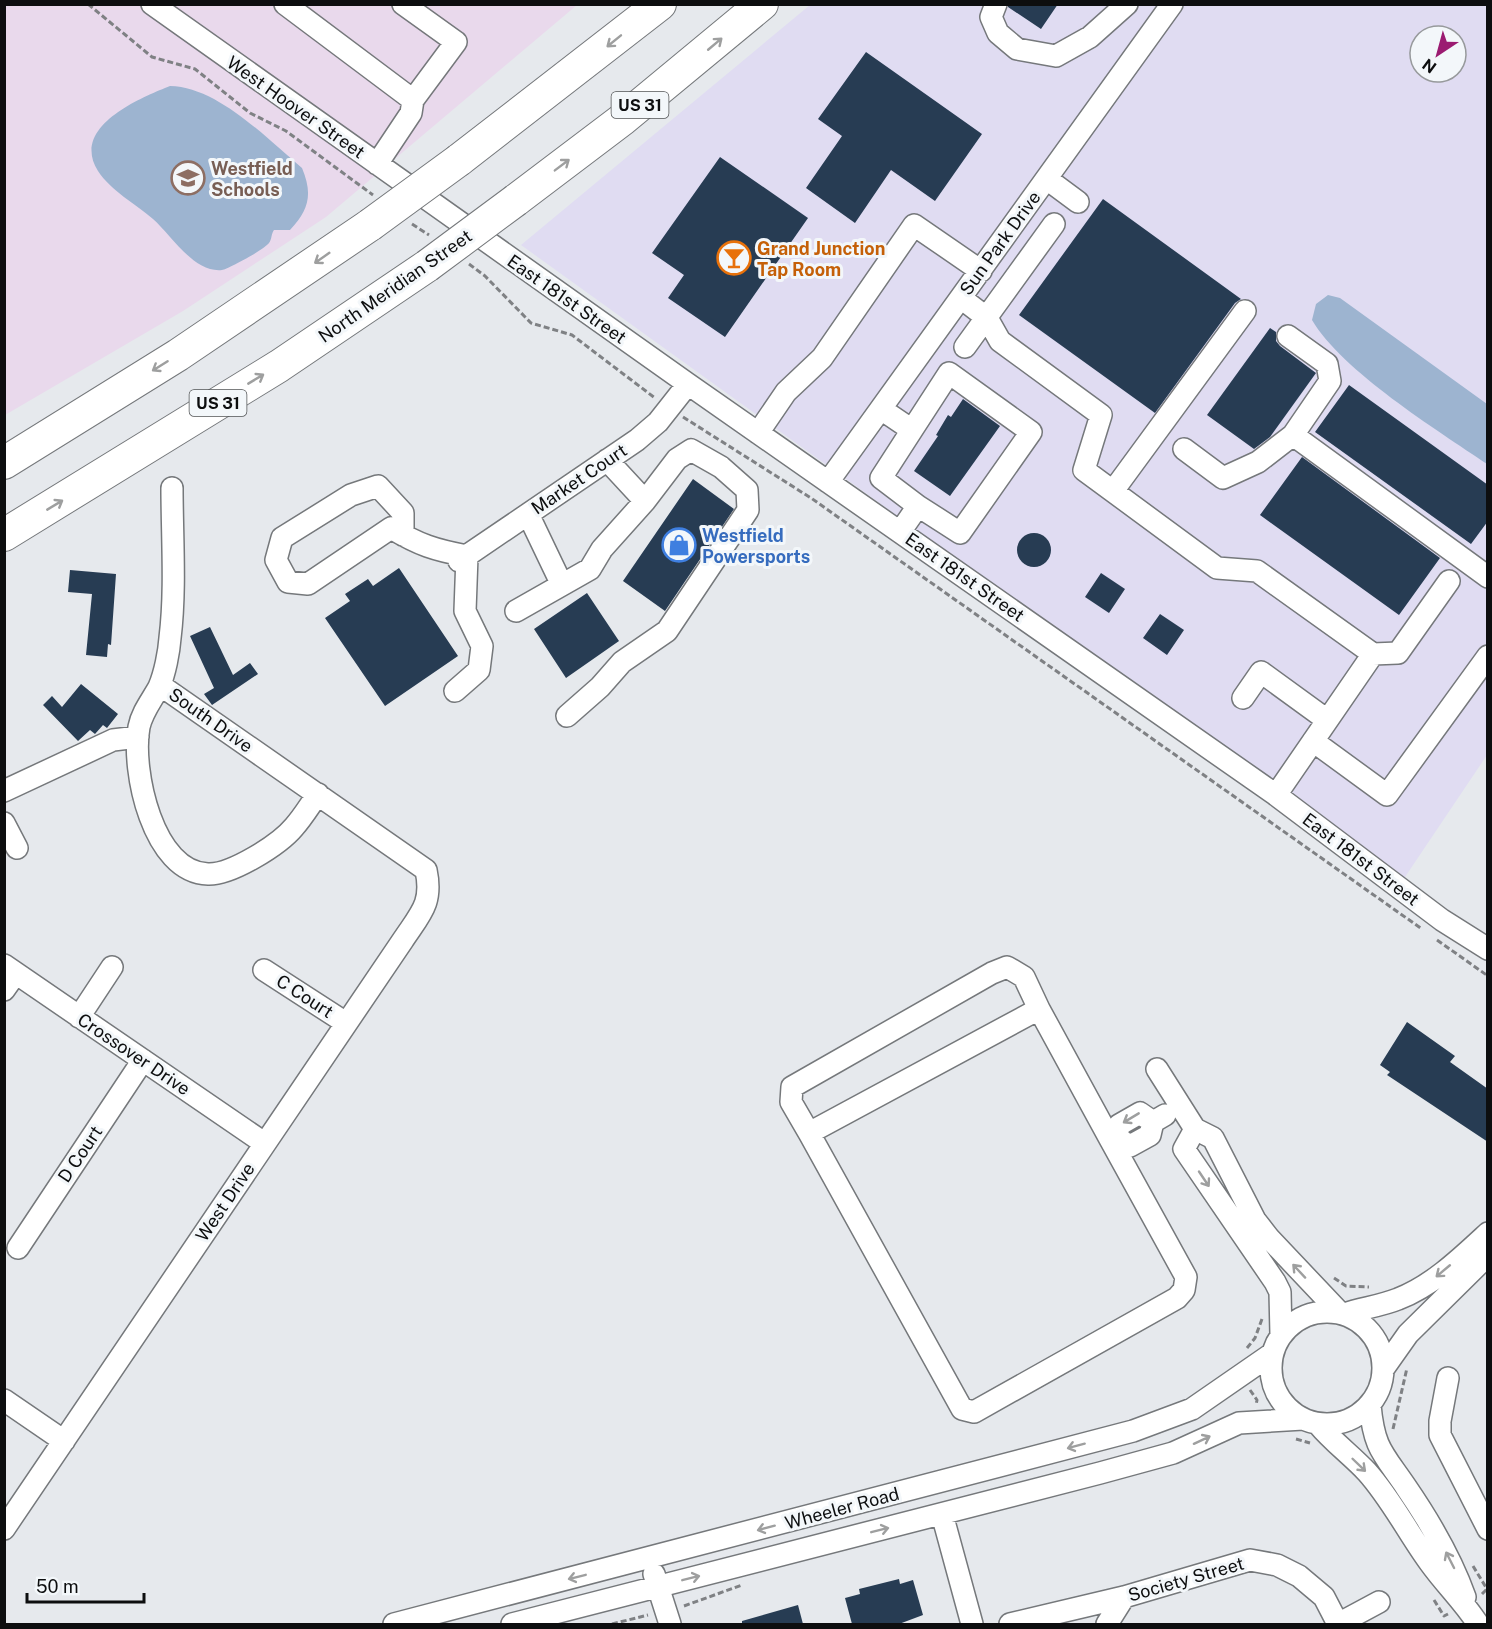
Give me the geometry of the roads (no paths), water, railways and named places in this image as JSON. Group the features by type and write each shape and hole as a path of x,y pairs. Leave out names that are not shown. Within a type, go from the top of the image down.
{"highway":[{"path":"4,463 178,355 372,210 459,160 660,4"},
{"name":"North Meridian Street","path":"4,535 279,366 428,251 516,200 623,119 762,4"}],"street":[{"name":"West Hoover Street","path":"152,4 440,209"},
{"path":"285,4 413,100"},
{"path":"377,164 411,114 413,100 456,42 404,4"},
{"path":"996,4 992,17 998,33 1017,49 1056,56 1090,37 1127,4"},
{"name":"Sun Park Drive","path":"828,482 1172,4"},
{"path":"1047,179 1078,202"},
{"name":"East 181st Street","path":"440,209 1276,795 1442,920 1488,949"},
{"path":"965,347 1054,224"},
{"path":"758,433 786,392 822,358 914,225 981,271"},
{"path":"961,298 987,318 1000,341 1101,415 1084,470 1217,568 1257,571 1373,654 1398,653 1449,581"},
{"path":"1113,491 1245,311"},
{"path":"1184,449 1223,478 1258,462 1293,435 1330,381 1327,364 1288,336"},
{"path":"949,373 1031,432 960,533 918,506 881,478 949,373"},
{"name":"Market Court","path":"463,559 637,440 688,384"},
{"path":"881,409 912,430"},
{"path":"1293,435 1486,573"},
{"path":"516,611 590,569 602,549 645,501 677,459 691,450 721,466 747,490 748,510 667,631 622,662 600,687 567,716"},
{"path":"607,460 645,501"},
{"path":"403,535 403,513 378,486 351,495 282,538 276,560 288,582 308,584 392,528 403,535 428,549 463,559 465,611 482,645 479,670 455,691"},
{"name":"South Drive","path":"172,488 173,611 170,640 160,685 426,870"},
{"path":"900,532 918,506"},
{"path":"528,514 562,585"},
{"path":"1276,795 1373,654"},
{"path":"1313,741 1387,795 1488,656"},
{"path":"1243,698 1261,672 1327,720"},
{"path":"160,685 147,706 139,726 138,737 141,777 154,830 171,857 197,873 215,874 246,862 286,835 318,794"},
{"path":"4,791 113,740 138,737"},
{"path":"4,823 17,848"},
{"name":"West Drive","path":"4,1529 422,911 430,890 426,870"},
{"path":"1007,967 1024,977 1114,1139 1186,1277 1184,1290 1177,1298 974,1412 962,1409 809,1133 791,1102 792,1087 992,973 1007,967"},
{"path":"80,1017 112,968"},
{"name":"C Court","path":"264,970 346,1023"},
{"name":"Crossover Drive","path":"8,976 80,1017 264,1143"},
{"path":"809,1133 1040,1009"},
{"name":"D Court","path":"18,1248 143,1060"},
{"path":"1156,1069 1195,1129 1213,1138 1255,1220 1269,1238 1342,1314 1362,1324 1376,1339 1384,1368"},
{"path":"1114,1139 1119,1125 1140,1113 1153,1122 1179,1106"},
{"path":"1195,1129 1184,1149 1280,1292 1277,1344 1271,1373 1276,1392 1288,1409 1311,1421 1376,1484 1404,1521 1429,1562 1475,1619"},
{"path":"1277,1344 1305,1316 1324,1312 1342,1314 1389,1302 1415,1291 1437,1277 1488,1233"},
{"path":"1311,1421 1345,1422 1370,1405 1380,1388 1384,1368 1408,1334 1488,1255"},
{"name":"Wheeler Road","path":"393,1624 650,1559 1133,1431 1192,1409 1238,1378 1277,1344"},
{"path":"1448,1378 1440,1421 1440,1435 1488,1529"},
{"path":"4,1400 64,1441"},
{"path":"1370,1405 1377,1447 1407,1488 1451,1560 1475,1619"},
{"name":"Wheeler Road","path":"512,1624 1173,1453 1239,1423 1311,1421"},
{"path":"942,1514 972,1624"},
{"path":"650,1559 670,1624"},
{"name":"Society Street","path":"1010,1624 1124,1597 1250,1560 1277,1565 1299,1576 1324,1598 1338,1624"},
{"path":"1107,1624 1124,1597"},
{"path":"1338,1624 1379,1602"}],"water":[{"path":"170,86 206,95 223,104 257,129 302,168 305,177 307,201 301,216 290,230 274,230 266,246 226,269 212,269 193,260 153,219 103,178 92,155 93,141 112,116 142,98"},
{"path":"1328,295 1340,298 1487,404 1487,464 1367,379 1326,339 1312,320 1316,304"}],"place":[{"name":"Westfield Schools","path":"188,178"},
{"name":"Grand Junction Tap Room","path":"734,258"},
{"name":"Westfield Powersports","path":"679,545"}]}
